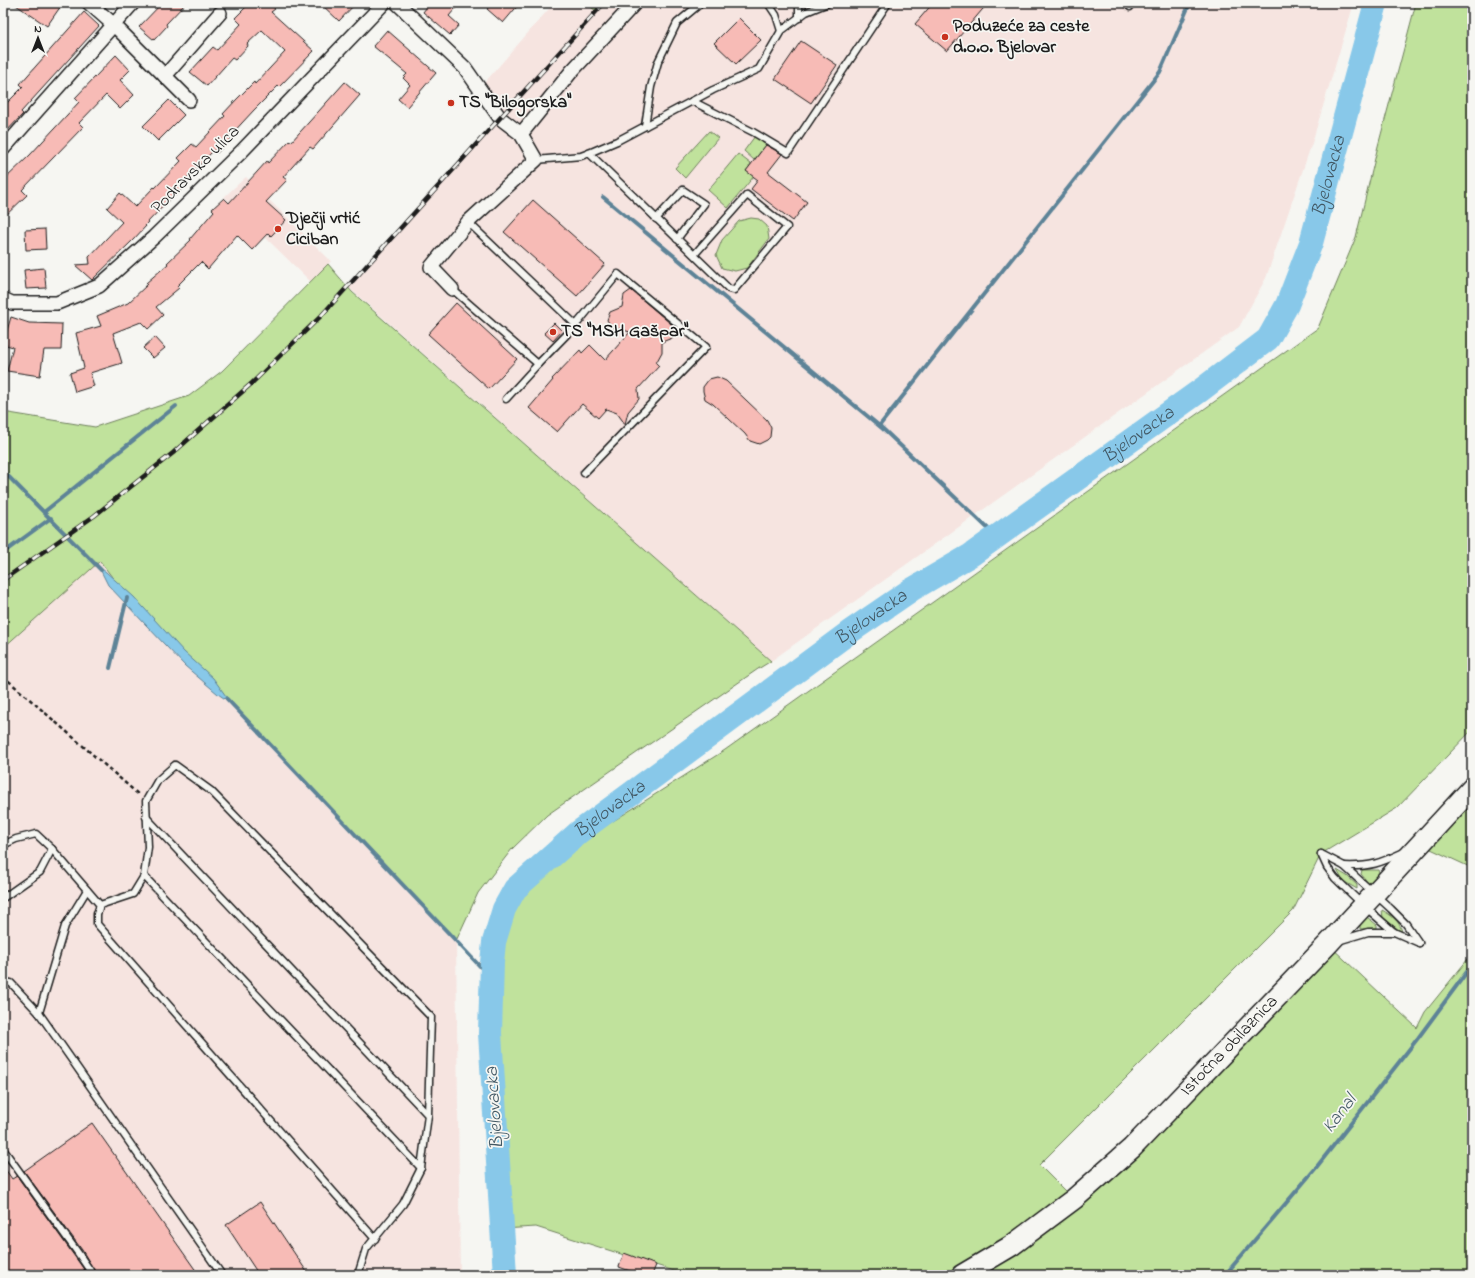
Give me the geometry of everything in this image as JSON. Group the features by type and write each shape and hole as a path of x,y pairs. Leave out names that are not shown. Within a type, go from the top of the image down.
{"main road":[{"name":"Istočna obilaznica","path":"962,1275 1011,1246 1068,1204 1132,1148 1328,944 1472,788"}],"street":[{"path":"89,3 114,25 189,100"},
{"path":"3,149 133,3"},
{"name":"Podravska ulica","path":"3,299 12,303 57,303 99,286 154,237 241,152 384,3"},
{"path":"397,3 464,68 500,118 521,134 536,160 468,222 431,267 452,289"},
{"path":"521,134 571,72 635,3"},
{"path":"165,76 220,13"}],"lane":[{"path":"645,126 651,87 658,62 678,23 701,3"},
{"path":"768,3 776,15 781,32"},
{"path":"799,3 799,18"},
{"path":"536,160 581,156 589,153 617,141 713,90 759,69 781,32 806,12 828,3"},
{"path":"692,101 753,132 788,153 888,3"},
{"path":"1126,3 1130,7 1132,3"},
{"path":"589,153 656,219 729,289 734,290 787,227 747,195 694,255"},
{"path":"656,219 683,190 704,204 677,239"},
{"path":"468,222 576,326"},
{"path":"506,399 576,326 618,274 706,347 584,473"},
{"path":"452,289 538,364"},
{"path":"100,905 132,894 144,876 148,847 146,801 158,780 175,765 211,791 431,1017 428,1116 421,1168 403,1204 366,1249 358,1275"},
{"path":"146,817 428,1116"},
{"path":"3,845 16,839 36,834 52,849 100,905"},
{"path":"1344,866 1375,864 1420,844"},
{"path":"3,898 40,872 52,849"},
{"path":"1328,944 1368,932 1394,932 1419,943 1406,924 1391,909 1368,900 1335,878 1327,867 1321,854 1344,866 1368,900 1394,932"},
{"path":"144,876 421,1168"},
{"path":"39,1013 65,926 87,890"},
{"path":"100,905 97,914 97,924 375,1239"},
{"path":"3,982 11,983 39,1013 222,1275"},
{"path":"3,1149 93,1275"}],"path":[{"path":"3,676 146,801"}],"shaded area":[{"path":"554,3 1354,3 1312,143 1266,278 1239,327 771,661 348,287 500,118 479,89"},
{"name":"Dječji vrtić Ciciban","path":"246,177 331,261 312,283 224,197"},
{"path":"99,561 127,597 216,687 456,941 460,1275 3,1275 3,648"}],"green space":[{"path":"586,3 604,3 596,11"},
{"path":"1416,3 1472,3 1472,730 1397,808 1321,854 1293,911 1039,1165 1071,1197 1328,944 1417,1028 1425,1012 1472,954 1472,1275 687,1275 536,1227 502,1229 490,1033 492,969 494,942 504,909 515,889 533,872 725,750 1318,328 1356,237 1378,146"},
{"path":"709,131 718,138 685,178 675,168"},
{"path":"755,136 766,145 754,160 744,151"},
{"path":"738,154 751,164 746,171 754,176 728,208 708,190"},
{"path":"751,218 759,219 767,226 769,239 747,268 735,271 722,268 716,255 722,240 739,221"},
{"path":"328,264 352,292 771,661 547,815 512,849 478,893 456,941 216,687 127,597 100,561 3,648 3,412 95,427 189,396 222,371"},
{"path":"1472,788 1472,868 1420,844"},
{"path":"1337,870 1357,885 1357,889 1343,881"},
{"path":"1362,870 1378,870 1380,874 1369,884 1361,874"},
{"path":"1382,910 1392,916 1401,928 1402,932 1383,918"},
{"path":"1367,917 1377,925 1377,928 1360,929 1360,925"}],"water":[{"path":"99,567 134,597 184,652 213,678 231,703 185,666 108,585"}],"building":[{"path":"13,3 63,3 47,26"},
{"path":"162,3 186,3 166,24 167,26 154,40 139,27"},
{"path":"250,3 269,3 275,9 271,12 314,51 254,110 229,137 231,139 217,153 214,150 186,179 189,182 175,196 174,195 145,225 146,226 133,240 92,280 75,265 90,264 89,257 122,222 107,208 120,193 135,207 181,161 178,158 192,144 196,147 225,116 223,114 236,100 254,82 255,84 285,52 262,30 247,44 248,46 235,60 232,58 207,86 190,72 213,47 217,50 241,24 235,18"},
{"path":"320,3 356,3 339,21"},
{"path":"430,3 460,3 449,16 459,25 450,35 423,12"},
{"path":"492,3 520,3 503,23 487,9"},
{"name":"Poduzeće za ceste d.o.o. Bjelovar","path":"933,3 988,3 947,51 915,24"},
{"path":"84,12 99,26 21,112 23,114 3,135 3,107 23,87 20,84"},
{"path":"739,18 761,40 736,64 714,43"},
{"path":"387,30 436,73 407,107 398,99 410,85 403,78 407,74 373,46"},
{"path":"801,41 837,65 811,103 775,79"},
{"path":"116,55 130,70 120,80 134,95 120,109 106,95 79,123 83,127 22,190 27,195 3,218 3,181 30,155 79,102 75,98"},
{"path":"345,82 360,95 313,149 310,147 283,177 287,180 266,202 286,220 271,236 268,233 252,250 237,235 208,269 201,262 177,286 179,288 156,307 163,315 148,329 141,322 113,333 122,363 90,373 94,386 75,392 70,373 84,368 76,333 101,326 97,316 128,303 148,284 146,283 168,264 167,263 191,240 190,239 214,211 212,209 224,198 229,203 267,161 268,163 290,140 291,142"},
{"path":"169,100 184,115 158,141 143,126"},
{"path":"766,145 782,154 768,172 807,202 793,221 751,189 758,180 746,171"},
{"path":"533,200 605,264 577,296 504,232"},
{"path":"45,229 46,249 26,250 25,230"},
{"path":"44,268 46,288 26,289 24,270"},
{"path":"631,290 677,329 677,333 672,338 662,342 662,352 656,363 659,366 638,389 639,399 628,412 625,424 617,413 606,409 598,418 582,404 557,432 529,408 553,380 552,379 580,350 582,353 590,345 605,360 630,332 612,327 607,320 610,312 622,307 624,295"},
{"path":"456,303 517,359 489,389 428,334"},
{"path":"11,317 29,323 62,324 61,350 44,350 40,376 7,371 13,347 3,344"},
{"name":"TS \"MSH Gašpar\"","path":"554,323 562,331 553,341 544,333"},
{"path":"155,337 165,348 153,358 143,348"},
{"path":"717,377 726,381 767,420 771,428 770,437 767,440 759,444 750,441 745,434 713,404 705,399 703,387 709,379"},
{"path":"92,1123 199,1275 97,1275 82,1250 24,1171"},
{"path":"3,1166 12,1179 17,1176 88,1275 3,1275"},
{"path":"260,1202 309,1275 259,1275 226,1225"},
{"path":"624,1253 656,1265 652,1275 641,1275 619,1267"}],"waterway":[{"path":"880,425 1160,72 1190,3"},
{"name":"Bjelovacka","path":"505,1275 490,1033 494,942 504,909 515,889 579,832 851,631 911,590 971,555 1201,390 1268,339 1287,305 1311,243 1376,3"},
{"path":"603,197 883,429 997,537"},
{"path":"44,512 176,406"},
{"path":"3,471 101,570"},
{"path":"3,553 51,518"},
{"path":"110,668 127,598"},
{"path":"227,699 492,979"},
{"name":"Kanal","path":"1225,1275 1315,1169 1418,1038 1472,965"}],"railway":[{"path":"3,580 94,516 173,453 251,384 321,316 604,3"}],"place":[{"name":"Poduzeće za ceste d.o.o. Bjelovar","path":"945,37"},
{"name":"TS \"Bilogorska\"","path":"451,103"},
{"name":"Dječji vrtić Ciciban","path":"278,229"},
{"name":"TS \"MSH Gašpar\"","path":"553,332"}]}
